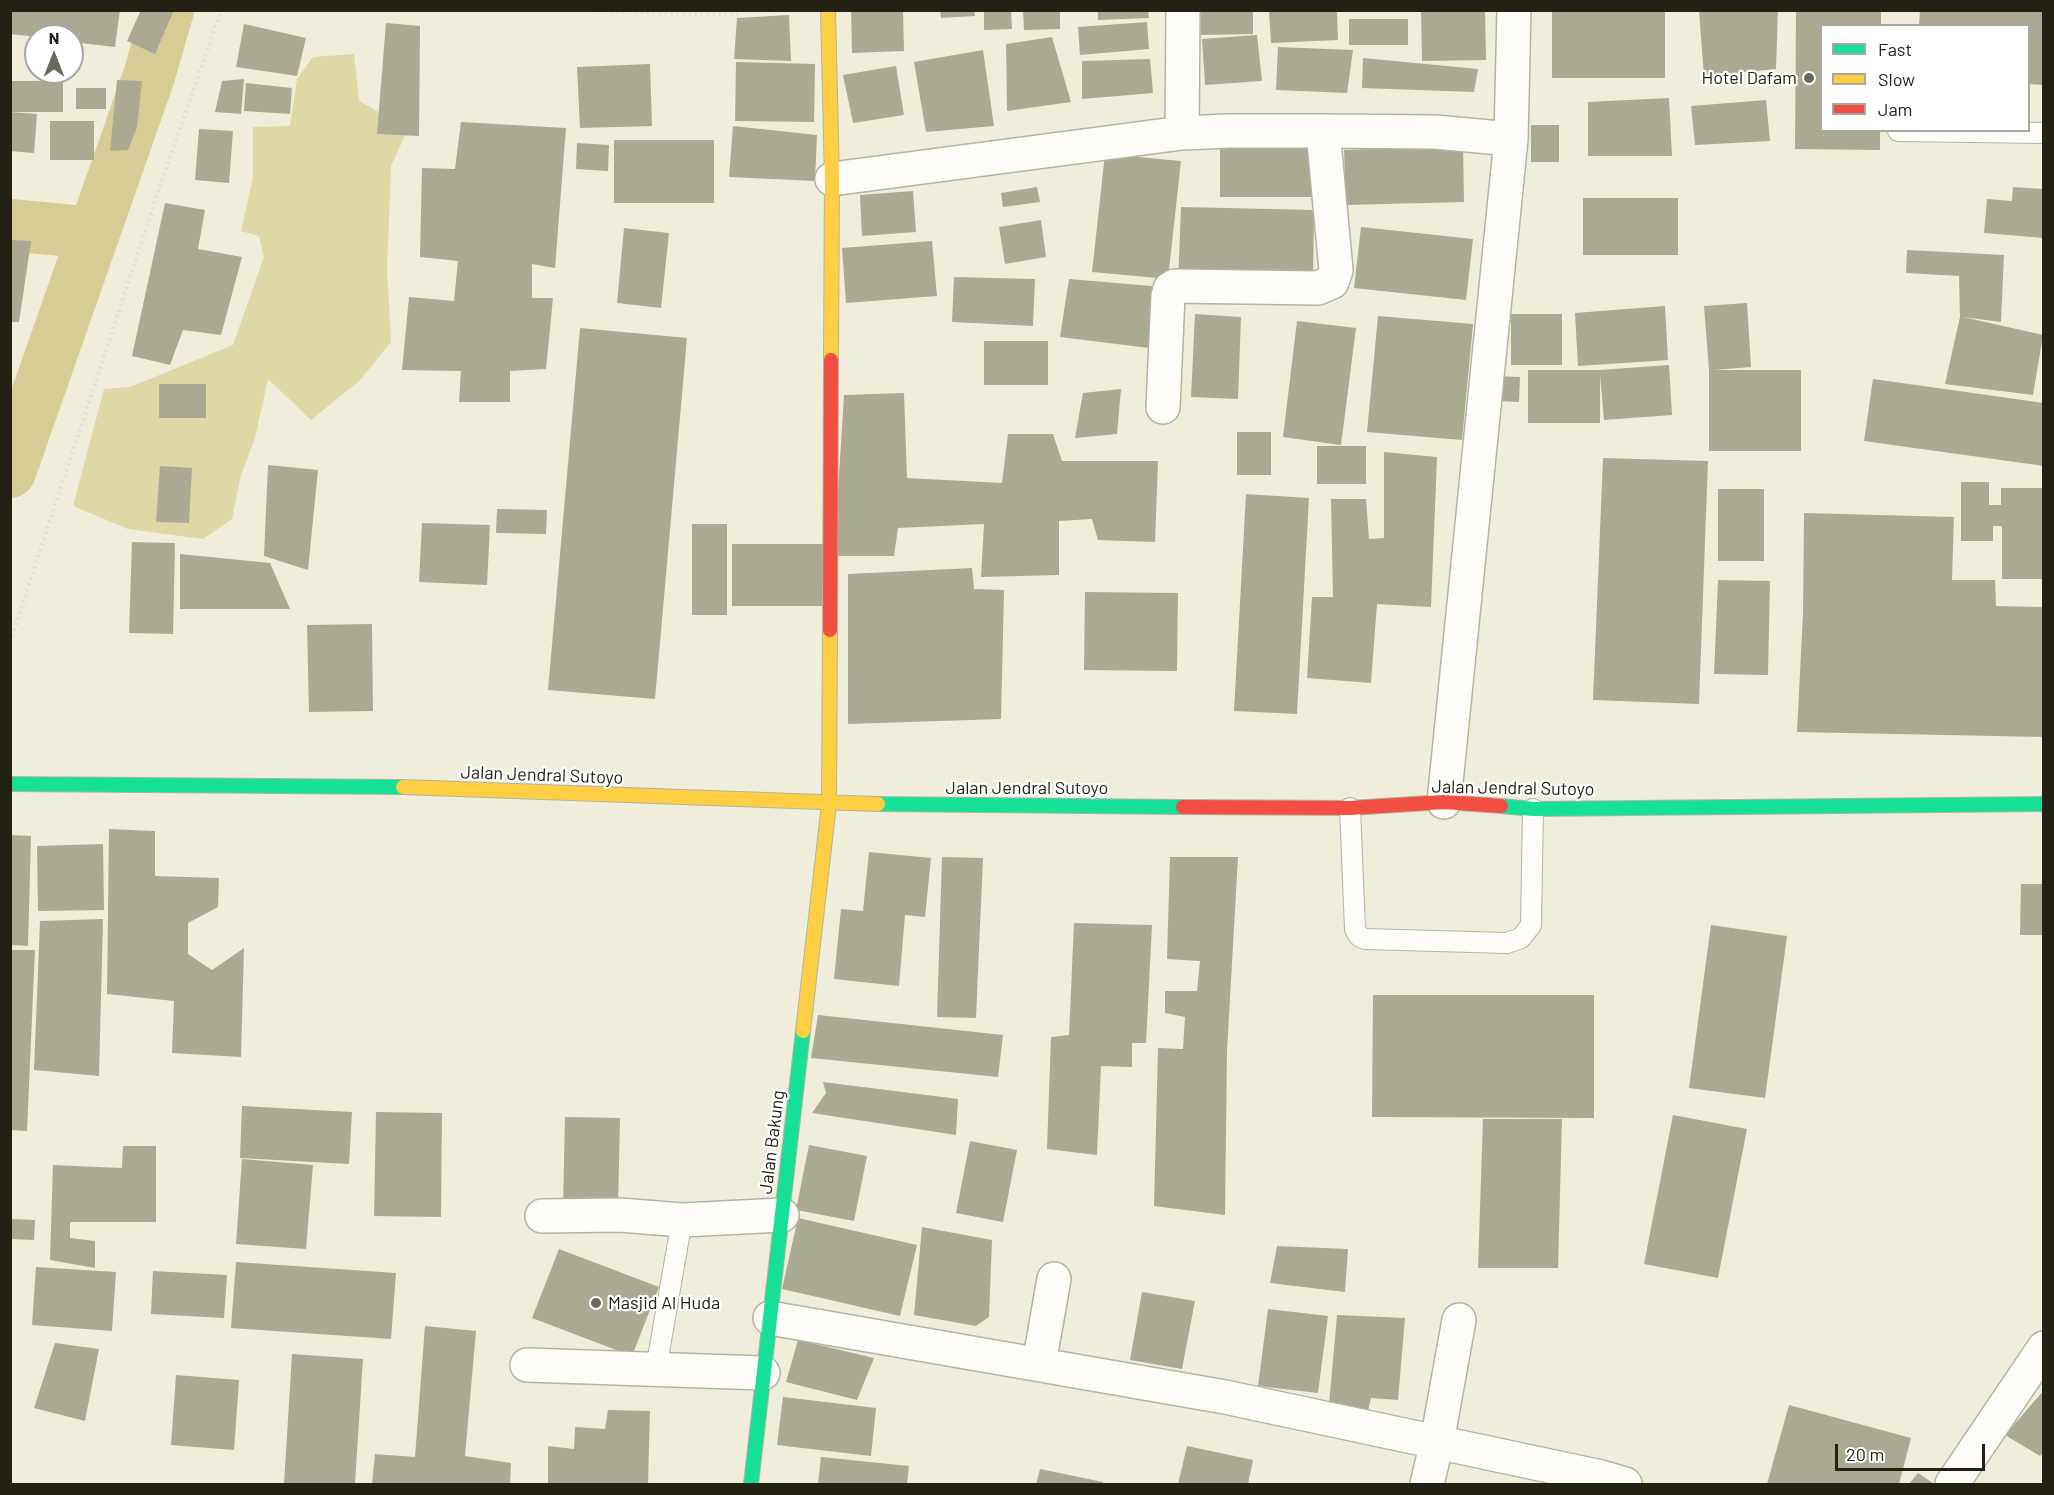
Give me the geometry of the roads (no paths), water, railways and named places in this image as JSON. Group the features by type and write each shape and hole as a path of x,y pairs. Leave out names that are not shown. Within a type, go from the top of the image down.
{"street":[{"name":"Jalan Bakung","path":"751,1485 829,804 832,179 828,10"},
{"path":"1182,133 1183,10"},
{"path":"1444,802 1511,139 1514,10"},
{"path":"832,179 1182,133 1228,131 1435,132 1511,139"},
{"path":"1163,407 1170,289 1175,286 1318,288 1332,282 1336,270 1323,131"},
{"name":"Jalan Jendral Sutoyo","path":"10,784 412,787 829,804 1350,808 1444,802 1533,809 2043,804"},
{"path":"542,1216 590,1215 682,1220 782,1215"},
{"path":"1039,1364 1054,1279"},
{"path":"770,1318 1225,1397 1600,1477 1625,1485"},
{"path":"1427,1485 1459,1320"},
{"path":"1952,1485 2043,1348"},
{"path":"527,1365 763,1372"}],"lane":[{"path":"1970,132 2043,133"},
{"path":"1350,808 1355,929 1359,936 1365,939 1507,943 1521,938 1531,925 1533,809"},
{"path":"656,1369 682,1220"}],"waterway":[{"path":"10,472 149,76 168,10"},
{"path":"10,225 93,233"}],"place":[{"name":"Hotel Dafam","path":"1809,78"},
{"name":"Masjid Al Huda","path":"596,1303"}]}
